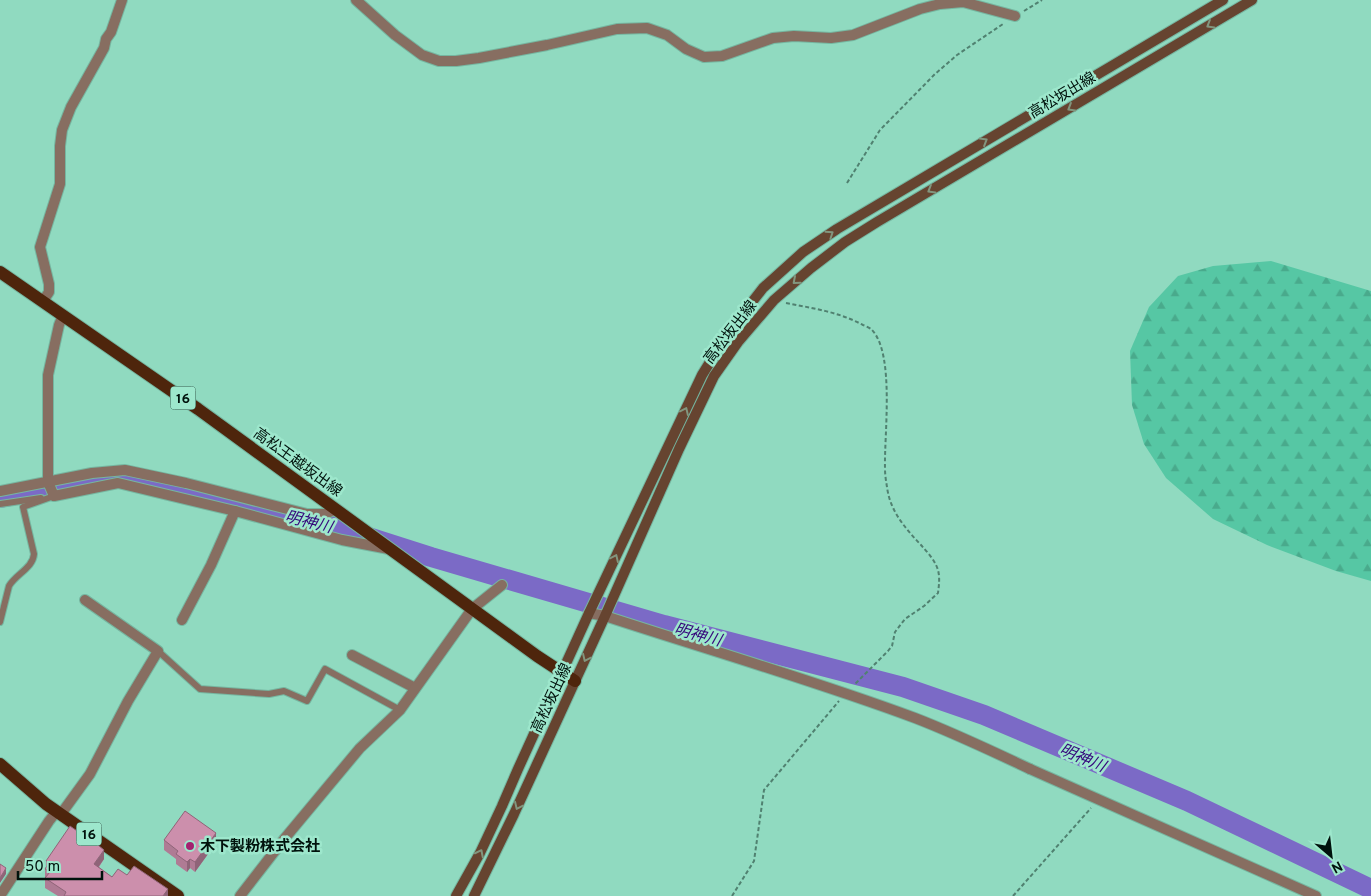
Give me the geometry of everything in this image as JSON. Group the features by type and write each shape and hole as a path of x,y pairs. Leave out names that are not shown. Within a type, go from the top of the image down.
{"main road":[{"name":"高松坂出線","path":"456,896 499,814 592,608 702,376 728,333 763,288 802,252 837,229 1223,0"},
{"name":"高松坂出線","path":"474,896 514,814 607,612 679,449 714,376 738,342 774,300 845,242 876,222 1252,0"},
{"name":"高松王越坂出線","path":"0,272 198,408 472,609 575,681"},
{"name":"16","path":"0,764 46,804 178,896"}],"street":[{"path":"43,301 49,292 49,284 40,247 60,184 62,130 72,107 104,48 122,0"},
{"path":"356,0 395,34 422,54 439,61 479,58 617,29 647,28 667,35 686,49 704,57 722,56 774,38 794,36 830,38 853,34 940,4 963,2 1015,16"},
{"path":"63,314 48,375 48,483 54,496 118,483 235,510 342,540 390,549"},
{"path":"0,491 92,473 125,470 186,483 308,514 325,514 336,510"},
{"path":"182,620 235,510"},
{"path":"240,896 285,838 360,748 400,710 472,609 502,585"},
{"path":"0,896 59,812 90,774 158,651 85,600"},
{"path":"592,608 917,719 987,748 1030,769 1316,896"},
{"path":"366,650 357,658 415,688"}],"lane":[{"path":"0,622 12,581 34,559 23,506 54,496"},
{"path":"0,504 38,498 43,499"},
{"path":"158,651 200,689 269,694 284,691 307,701 325,669 400,710"}],"path":[{"path":"847,183 880,130 935,74 957,55 1042,0"},
{"path":"732,896 754,861 764,790 845,693 888,651 892,646 895,632 905,620 924,606 938,592 940,580 930,555 896,515 888,493 885,470 887,392 885,359 878,340 872,330 856,321 820,309 774,300"},
{"path":"1013,896 1098,799"}],"green space":[{"path":"1271,261 1371,291 1371,581 1336,571 1267,545 1213,519 1166,478 1144,444 1132,405 1130,351 1149,307 1178,276 1213,266"}],"building":[{"name":"木下製粉株式会社","path":"185,811 216,833 195,862 190,859 187,862 176,854 178,851 164,840"},
{"path":"70,826 80,833 82,832 104,850 94,864 112,877 118,869 127,875 134,866 168,889 163,896 64,896 66,892 45,878 50,872 45,869 49,863 46,861"},
{"path":"0,864 6,868 0,878"}],"waterway":[{"name":"明神川","path":"0,498 107,478 132,478 337,527 431,557 664,625 903,687 984,715 1187,801 1371,889"}],"place":[{"name":"木下製粉株式会社","path":"190,846"}]}
